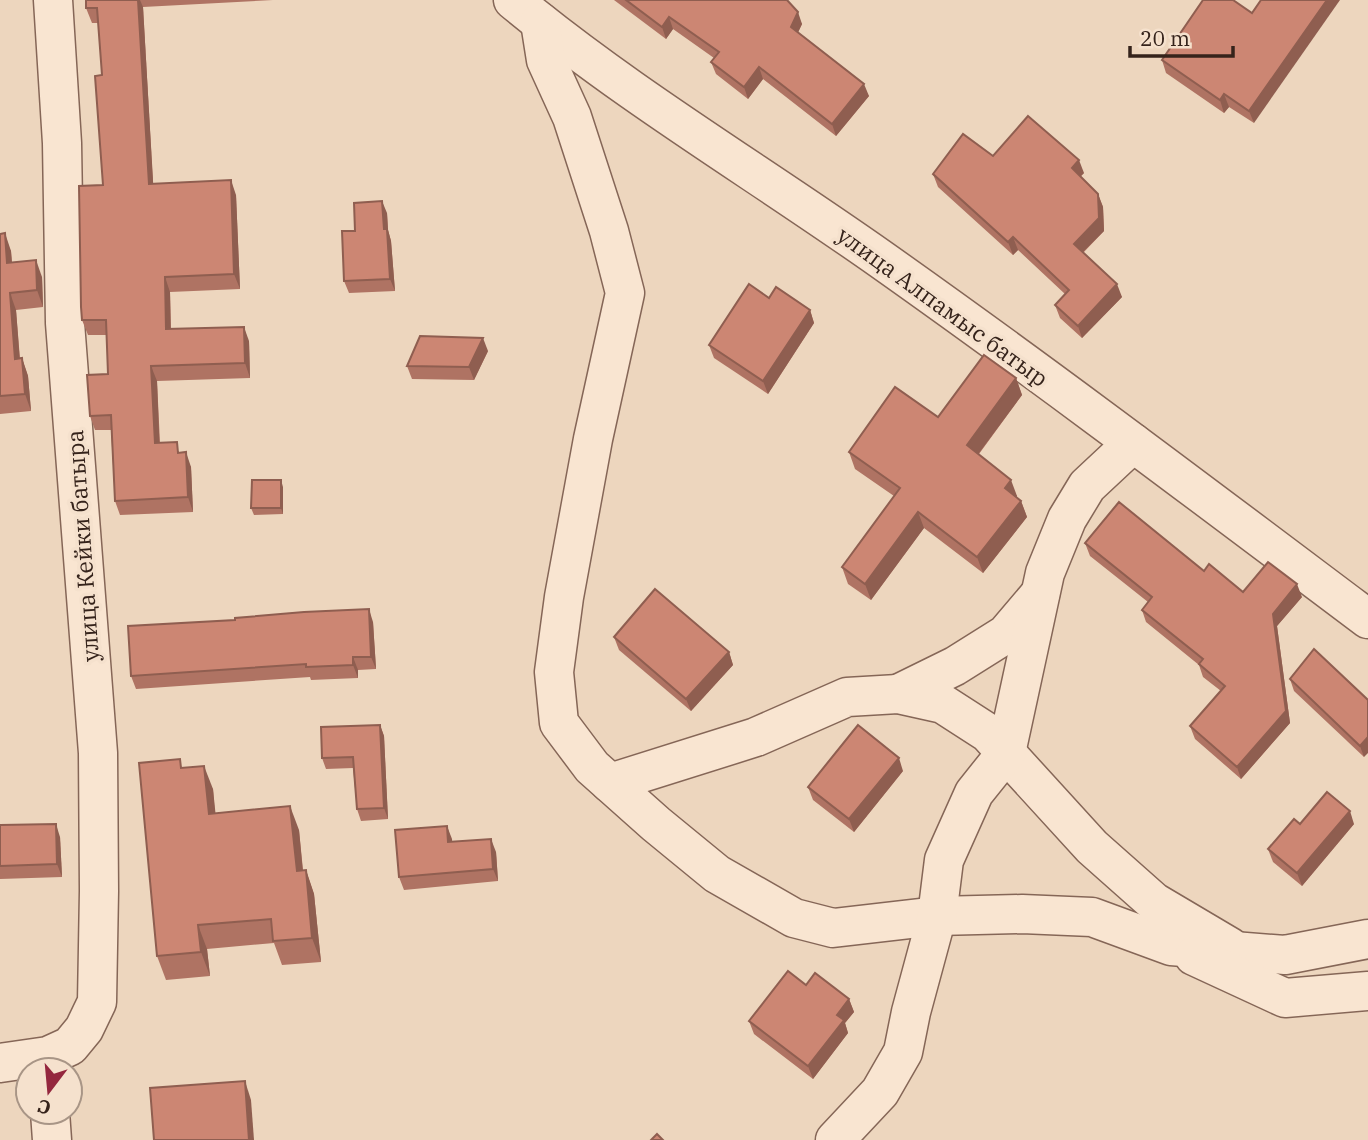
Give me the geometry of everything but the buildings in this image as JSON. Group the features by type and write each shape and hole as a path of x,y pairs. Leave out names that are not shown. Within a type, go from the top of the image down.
{"street":[{"name":"улица Кейки батыра","path":"53,0 62,143 65,323 98,753 99,891 97,1002 84,1029 57,1056"},
{"name":"улица Алпамыс батыр","path":"526,11 574,50 881,259 1368,619"},
{"path":"526,11 572,117 609,231 625,293 593,439 566,584 554,672 559,723 592,767 717,874 794,918 833,928 937,916 1022,914 1092,917 1171,946 1285,998 1368,991"},
{"path":"835,1140 880,1092 904,1052 911,1012 937,916 944,860 974,793 1006,754 1045,573 1067,519 1087,486 1133,443"},
{"path":"898,694 956,666 1006,635 1042,593"},
{"path":"611,783 757,737 847,697 898,694 943,704 988,733 1092,847 1154,902 1237,951"},
{"path":"1171,946 1285,955 1368,939"}]}
